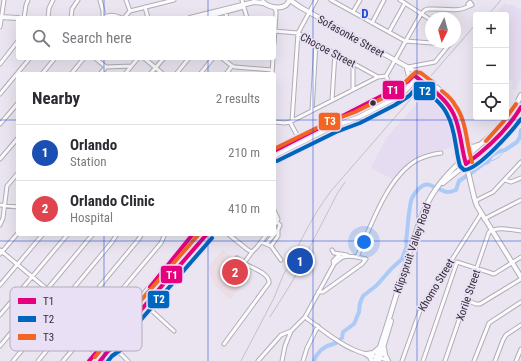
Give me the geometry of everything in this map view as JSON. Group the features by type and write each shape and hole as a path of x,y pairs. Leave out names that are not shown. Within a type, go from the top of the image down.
{"main road":[{"name":"Sofasonke Street","path":"286,6 290,0 299,7"},
{"name":"Sofasonke Street","path":"209,16 256,1 263,2 274,7 292,5 309,12 395,60 448,98 455,107 460,119 467,163"},
{"path":"110,16 116,16"},
{"path":"1,17 16,18"},
{"path":"407,68 409,76 408,82"},
{"path":"276,150 418,77"},
{"path":"276,156 334,126 357,118 392,100 402,94 418,77"},
{"name":"Sofasonke Street","path":"431,87 434,92 448,105 453,113 467,163"},
{"name":"Klipspruit Valley Road","path":"378,359 422,219 432,196 445,176 467,163 485,140 498,129 510,115 521,95"},
{"name":"Klipspruit Valley Road","path":"440,184 490,145 514,119 521,107"},
{"path":"464,138 467,145 473,147 479,145 485,140"},
{"path":"445,176 460,160 463,152"},
{"path":"472,159 467,163 475,201 481,214 521,278"},
{"path":"142,296 191,236"},
{"path":"142,310 205,236"},
{"path":"366,354 372,353 382,347 388,361"},
{"path":"100,361 108,351"},
{"path":"89,361 96,353"},
{"path":"366,354 372,361"}],"street":[{"path":"0,27 4,0"},
{"path":"24,16 28,0"},
{"path":"48,16 49,8 53,0"},
{"path":"70,16 72,8 77,0"},
{"path":"100,0 104,11 104,16"},
{"path":"126,0 130,11"},
{"path":"126,16 130,11 174,0"},
{"path":"299,139 291,121 298,33 316,0"},
{"path":"331,0 405,41 425,42"},
{"path":"353,12 360,0"},
{"path":"372,23 384,0"},
{"path":"400,0 425,16"},
{"path":"386,76 423,12 428,9 459,10 476,1"},
{"path":"389,32 404,3"},
{"path":"243,4 246,16"},
{"path":"145,7 147,16"},
{"path":"274,7 276,14"},
{"path":"276,14 278,9 281,7"},
{"path":"225,10 226,16"},
{"path":"104,11 110,16"},
{"name":"Chocoe Street","path":"276,31 298,33 378,77"},
{"path":"312,110 316,43"},
{"path":"0,64 16,44"},
{"path":"407,68 435,62 446,48"},
{"path":"332,100 335,53"},
{"path":"18,72 28,60"},
{"path":"44,72 53,60"},
{"path":"73,72 82,60"},
{"path":"97,60 106,67 131,66"},
{"path":"126,72 136,60"},
{"path":"146,60 161,72"},
{"path":"152,72 162,60"},
{"path":"178,72 187,60"},
{"path":"202,72 211,60"},
{"path":"224,60 235,67 272,70 273,60"},
{"path":"353,64 353,89"},
{"path":"228,72 232,66"},
{"path":"102,72 106,67"},
{"path":"0,94 16,75"},
{"path":"276,122 285,123 291,121 378,77 386,76"},
{"path":"386,76 393,91"},
{"path":"0,124 16,105"},
{"path":"0,159 16,140"},
{"path":"357,256 383,200 398,176 416,161 426,156 441,153"},
{"path":"475,201 493,192 521,162"},
{"path":"0,225 3,218 7,186 16,175"},
{"path":"505,180 511,182 521,178"},
{"path":"484,219 521,200"},
{"path":"0,205 16,207"},
{"name":"Khomo Street","path":"402,361 421,308 481,214"},
{"path":"271,246 278,236 280,225 276,222 278,219 276,215"},
{"path":"491,230 498,229 521,231"},
{"name":"Xorile Street","path":"445,361 491,230"},
{"path":"16,235 1,252 44,287"},
{"path":"0,285 41,236"},
{"path":"24,287 66,236"},
{"path":"49,287 91,236"},
{"path":"74,287 115,236"},
{"path":"100,287 141,236"},
{"path":"124,287 161,243 164,236"},
{"path":"230,236 252,252"},
{"path":"244,263 266,236"},
{"path":"266,244 273,236"},
{"path":"261,242 271,246 281,260"},
{"path":"318,292 323,292 362,264 366,259 357,256 334,253 332,250"},
{"path":"258,361 281,335 291,330 305,317 334,264 346,255 350,255"},
{"path":"451,260 494,274 521,257"},
{"path":"224,344 269,283 268,277 237,258"},
{"path":"422,361 457,262"},
{"path":"466,300 480,304 521,278"},
{"path":"474,361 489,323 521,302"},
{"path":"0,316 10,304"},
{"path":"150,309 174,331"},
{"path":"305,317 357,352 388,361"},
{"path":"495,361 502,340 506,335 521,325"},
{"path":"303,361 307,348 318,326"},
{"path":"282,361 285,346 291,330"},
{"path":"0,346 10,334"},
{"path":"516,361 521,349"},
{"path":"13,361 21,351"},
{"path":"38,361 46,351"},
{"path":"63,361 72,351"},
{"path":"117,351 128,361"},
{"path":"121,351 122,355"}],"shaded area":[{"path":"505,3 509,6 509,4 513,5 521,10 521,77 516,90 511,89 513,82 509,79 509,12 498,12"},
{"path":"427,92 447,106 454,119 456,129 453,146 447,149 426,153 418,158 394,180 371,168 387,137"},
{"path":"223,250 251,273 230,299 215,285 208,268"}],"waterway":[{"path":"314,361 321,350 336,343 342,338 343,332 354,324 363,296 377,285 402,259 407,246 406,241 411,201 418,189 424,185 430,185 446,192 456,190 459,181 488,162 492,155 505,150 517,142 520,137 521,130"},
{"path":"488,162 498,158 505,150"}],"railway":[{"path":"491,12 501,0"},
{"path":"241,361 274,298 284,273 288,268 307,228 324,200 473,27"},
{"path":"270,317 292,282 337,194 345,182"}],"transit line":[{"name":"T3","path":"276,148 389,95 416,72 421,73 434,83"},
{"name":"T1","path":"276,150 399,87 414,75 436,93 451,109 458,127 466,164"},
{"name":"T2","path":"277,161 336,132 360,123 395,105 409,96 418,86 438,102 447,114 454,133 458,160 460,166 464,170 478,164 486,157 511,132 521,119"},
{"name":"T3","path":"442,91 452,101 462,118 472,162"},
{"name":"T3","path":"486,141 503,122 516,104"},
{"name":"T1","path":"466,164 482,152 510,124 521,107"},
{"name":"T1","path":"150,287 191,236"},
{"name":"T3","path":"142,299 197,236"},
{"name":"T1","path":"142,309 205,236"},
{"name":"T2","path":"142,318 212,238"},
{"name":"T1","path":"89,361 97,351"},
{"name":"T3","path":"95,357 100,351"},
{"name":"T1","path":"100,361 108,351"},
{"name":"T2","path":"108,361 119,351"}],"place":[{"name":"Orlando","path":"300,261"},
{"name":"Orlando Clinic","path":"235,272"}]}
